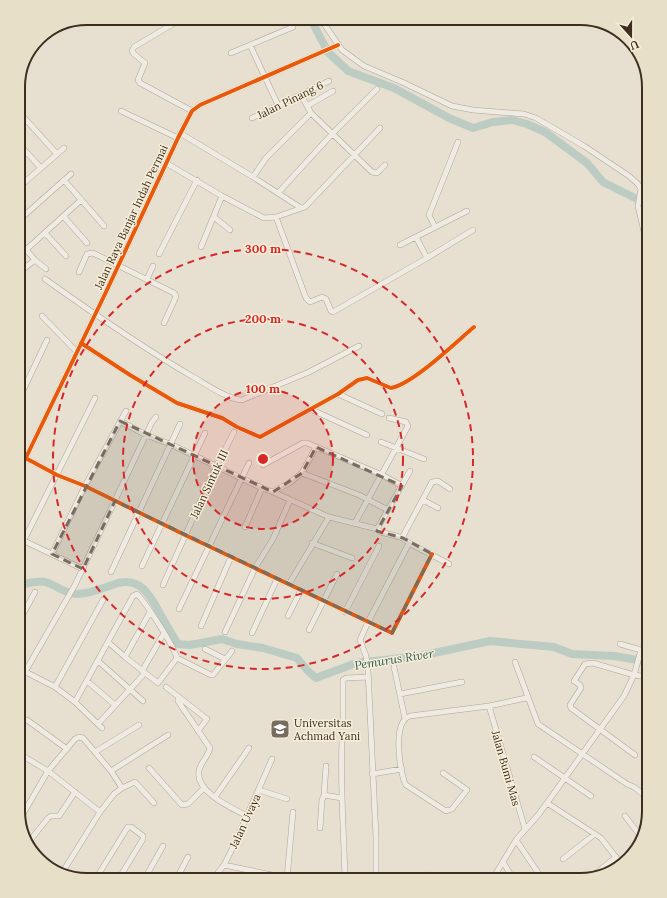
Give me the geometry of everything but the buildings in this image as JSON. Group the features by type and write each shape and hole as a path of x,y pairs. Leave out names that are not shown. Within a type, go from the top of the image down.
{"street":[{"path":"171,25 132,49 132,52 145,63 138,80 140,83 192,111 200,105 336,46"},
{"path":"324,25 336,46 364,66 452,106 473,110 519,114 536,118 584,146 629,176 638,184 641,189 638,206 642,223"},
{"path":"231,53 293,27"},
{"path":"250,45 278,105"},
{"name":"Jalan Pinang 6","path":"252,118 329,81"},
{"path":"278,193 333,133 377,89"},
{"path":"307,106 333,91"},
{"path":"301,95 311,113 375,174 386,165"},
{"path":"121,111 179,136 253,177 302,208"},
{"name":"Jalan Raya Banjar Indah Permai","path":"26,458 192,111"},
{"path":"253,177 266,158 311,113"},
{"path":"25,119 57,154"},
{"path":"166,163 261,218 268,219 308,205 380,128"},
{"path":"435,227 429,215 458,142"},
{"path":"25,182 64,148"},
{"path":"25,151 41,168"},
{"path":"25,213 71,174"},
{"path":"64,180 104,226"},
{"path":"159,254 197,180"},
{"path":"200,247 222,196"},
{"path":"46,270 26,250 81,200"},
{"path":"400,245 467,211"},
{"path":"64,217 87,243"},
{"path":"214,217 230,230"},
{"path":"276,217 306,298 310,302 322,297 324,298 333,312 473,230"},
{"path":"45,233 66,256"},
{"path":"416,237 427,258"},
{"path":"79,272 87,254 93,253 174,293 175,298 164,323"},
{"path":"25,268 35,260"},
{"path":"147,279 153,266"},
{"path":"45,279 94,315 182,371 212,388 240,400 278,386 309,372 359,346"},
{"path":"42,316 77,352"},
{"path":"81,343 177,403 222,418 256,436 263,436 338,394 363,378 367,378 391,388 400,384 436,360 474,327"},
{"path":"25,386 47,340"},
{"path":"338,394 382,414"},
{"path":"25,532 57,475 95,398"},
{"path":"310,410 367,435"},
{"path":"52,554 85,486 126,411"},
{"path":"102,728 75,702 54,687 25,672 69,598 146,435 156,417"},
{"path":"355,523 397,448 408,424 406,422 389,418"},
{"path":"120,420 146,435 170,444 216,467 328,517 377,529 381,532 403,538 409,543 449,564"},
{"path":"111,572 180,424"},
{"name":"Jalan Sintuk III","path":"163,585 216,467 234,432"},
{"path":"142,566 205,433"},
{"path":"382,442 424,459"},
{"path":"263,465 303,443 307,443 382,475 402,486"},
{"path":"273,492 289,483 302,473 316,448"},
{"path":"26,458 57,475 85,486 278,580 392,633 432,554"},
{"path":"179,609 249,463"},
{"path":"377,529 410,471"},
{"path":"302,473 368,500 388,510"},
{"path":"403,538 434,481 438,481 450,489"},
{"path":"245,527 262,488"},
{"path":"225,632 255,568 273,538 290,500"},
{"path":"423,500 438,508"},
{"path":"289,584 328,517"},
{"path":"25,541 82,569"},
{"path":"312,543 352,558"},
{"path":"376,873 376,837 368,670 366,656 360,640 409,543"},
{"path":"345,612 379,546"},
{"path":"200,626 231,557"},
{"path":"309,630 337,574"},
{"path":"252,633 278,580"},
{"path":"288,616 301,590"},
{"path":"25,609 34,592"},
{"path":"75,702 135,594 139,596 164,633 177,658 211,675 232,651"},
{"path":"54,687 103,600"},
{"path":"125,657 150,612"},
{"path":"98,724 144,672 164,633"},
{"path":"108,642 158,683 177,658"},
{"path":"496,873 516,840 547,804 564,778 628,690 634,675 640,652 620,644"},
{"path":"205,649 225,659"},
{"path":"98,661 143,700"},
{"path":"514,662 538,724 642,793"},
{"path":"635,755 570,706 570,704 581,688 580,685 574,681 585,664 591,662 642,676"},
{"path":"394,667 405,719"},
{"path":"344,725 343,680 346,678 368,677"},
{"path":"87,681 115,705"},
{"path":"400,694 462,682"},
{"path":"166,687 207,719 198,731"},
{"path":"178,697 178,701 210,748 198,774 200,782 204,788 215,797 247,816"},
{"path":"443,773 467,790 449,811 406,785 404,782 398,737 400,728 405,719 410,716 489,706 526,698 528,699"},
{"name":"Jalan Bumi Mas","path":"489,706 525,829"},
{"path":"25,720 27,720 66,749"},
{"path":"95,752 139,726"},
{"path":"111,771 168,735"},
{"path":"25,810 48,771 75,739 79,737 83,738 95,752 111,771 122,788"},
{"path":"342,741 340,778 345,873"},
{"path":"215,797 249,748"},
{"path":"534,757 591,796"},
{"path":"25,758 48,771 100,812"},
{"name":"Jalan Uvaya","path":"218,873 224,865 272,759"},
{"path":"320,828 326,766"},
{"path":"149,768 182,805 188,804 204,788"},
{"path":"372,774 402,769"},
{"path":"64,869 100,812 114,794 122,788 135,782 154,803"},
{"path":"259,790 287,799"},
{"path":"31,839 48,818 51,816 59,816 74,792"},
{"path":"324,795 342,798"},
{"path":"547,804 595,834 606,844 618,860"},
{"path":"288,873 293,812"},
{"path":"625,816 638,833"},
{"path":"99,873 128,827 131,827 143,836 143,839 122,873"},
{"path":"563,859 595,834"},
{"path":"516,840 538,873"},
{"path":"148,873 163,846"},
{"path":"180,873 188,857"},
{"path":"600,870 616,857"},
{"path":"503,862 510,873"},
{"path":"224,865 260,873"}],"highlighted area":[{"path":"120,421 273,492 302,473 316,447 402,486 377,531 403,538 432,554 392,633 115,501 83,569 52,554"}],"waterway":[{"path":"314,25 328,52 348,71 394,88 449,118 473,128 493,122 512,120 527,124 545,132 587,163 603,182 642,202"},
{"name":"Pemurus River","path":"25,584 36,582 49,583 68,593 82,594 93,592 118,583 134,583 146,591 151,597 178,644 190,645 222,639 237,644 263,648 297,658 316,678 356,663 420,656 490,641 554,647 572,654 614,656 642,661"}],"cycle path":[{"path":"25,460 192,111 200,105 338,45"},
{"path":"81,343 177,403 222,418 237,427 260,437 338,394 358,380 367,378 391,388 400,385 422,371 474,327"},
{"path":"25,458 57,475 85,486 392,633 432,554"}],"place":[{"name":"Universitas Achmad Yani","path":"280,729"}]}
